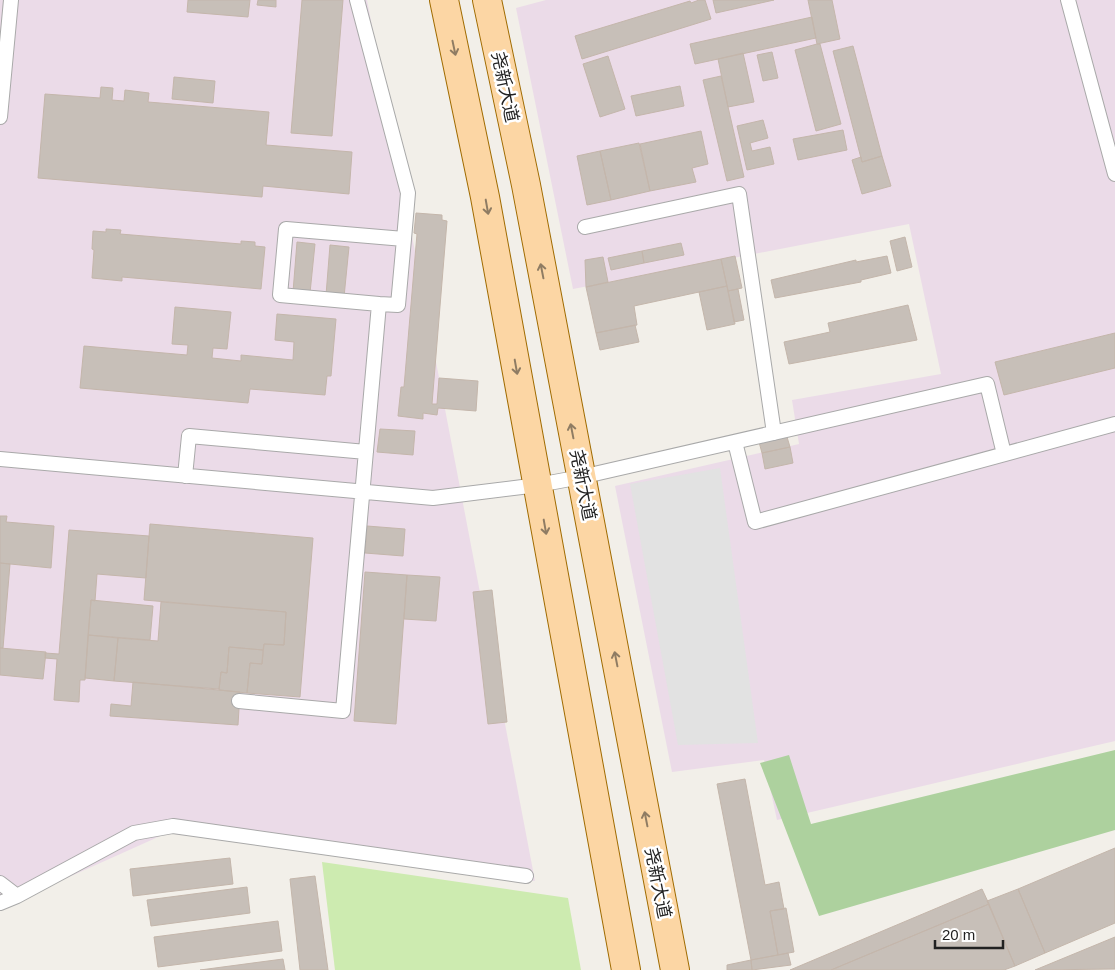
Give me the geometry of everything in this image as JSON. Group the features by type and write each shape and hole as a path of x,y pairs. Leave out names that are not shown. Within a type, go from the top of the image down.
{"main road":[{"path":"444,0 485,197 626,970"},
{"name":"尧新大道","path":"487,0 526,185 675,970"}],"lane":[{"path":"0,117 11,0"},
{"path":"357,0 408,193 404,239 398,305 280,295 286,229 404,239"},
{"path":"1068,0 1115,174"},
{"path":"586,227 739,194 774,433"},
{"path":"239,701 343,711 379,304"},
{"path":"0,459 433,498 538,486 987,384 1004,454"},
{"path":"735,442 755,522 1115,424"},
{"path":"185,476 189,436 366,452"},
{"path":"0,903 18,896 134,833 173,826 526,876"},
{"path":"0,883 18,896"}],"shaded area":[{"path":"0,0 367,0 535,881 167,833 0,908"},
{"path":"546,0 1115,0 1115,741 777,820 764,760 672,772 615,486 799,444 792,400 941,374 909,224 573,289 516,8"},
{"path":"720,468 758,743 678,745 630,484"}],"green space":[{"path":"1115,750 1115,830 819,916 760,763 789,755 811,824"},
{"path":"322,862 568,898 581,970 335,970"}],"building":[{"path":"188,0 250,0 248,17 187,12"},
{"path":"258,0 276,0 276,7 257,5"},
{"path":"302,0 343,0 332,136 291,133"},
{"path":"705,0 711,19 582,59 575,36 690,1 691,3"},
{"path":"713,0 774,0 716,13"},
{"path":"808,0 832,0 840,39 817,44"},
{"path":"812,17 816,38 695,64 690,44"},
{"path":"820,44 841,124 816,131 795,50"},
{"path":"853,46 882,156 862,162 833,51"},
{"path":"772,52 778,78 763,81 757,55"},
{"path":"743,53 754,102 728,107 718,59"},
{"path":"608,56 625,109 600,117 583,64"},
{"path":"721,76 744,177 727,181 703,80"},
{"path":"174,77 215,81 213,103 172,99"},
{"path":"680,86 684,106 636,116 631,96"},
{"path":"101,87 113,88 112,100 124,101 125,90 149,93 148,102 269,112 266,145 352,152 349,194 263,186 262,197 38,178 45,94 100,98"},
{"path":"763,120 768,138 750,143 752,151 770,147 774,164 747,170 737,126"},
{"path":"843,130 847,150 798,160 793,139"},
{"path":"701,131 708,164 692,168 696,182 650,191 640,144"},
{"path":"639,143 650,191 611,200 600,151"},
{"path":"600,151 611,200 587,205 577,156"},
{"path":"882,156 891,186 862,194 852,160 861,157 862,162"},
{"path":"416,213 442,215 442,220 447,221 432,404 437,404 439,378 478,381 476,411 438,408 437,415 423,413 423,419 398,416 401,387 404,387 417,234 414,233"},
{"path":"106,229 121,230 120,234 241,244 241,241 255,242 255,246 265,247 261,289 122,277 122,281 92,278 93,231 106,232"},
{"path":"905,237 912,267 897,271 890,241"},
{"path":"297,242 315,244 310,293 293,292"},
{"path":"681,243 684,255 644,263 642,251"},
{"path":"330,245 349,247 344,297 326,295"},
{"path":"642,251 644,263 611,270 608,258"},
{"path":"735,256 742,288 728,291 721,259"},
{"path":"887,256 891,273 861,280 861,282 775,298 771,280 856,260 856,262"},
{"path":"603,257 608,282 586,287 585,260"},
{"path":"721,259 727,286 634,306 637,325 596,333 586,287"},
{"path":"727,286 735,324 707,330 699,292"},
{"path":"738,289 744,320 734,322 728,291"},
{"path":"908,305 917,340 789,364 784,342 830,332 828,323"},
{"path":"175,307 231,312 227,349 213,348 212,358 241,361 241,355 293,360 294,342 275,340 277,314 336,319 331,376 327,376 325,395 250,389 248,403 80,388 84,346 187,355 188,345 172,344"},
{"path":"635,325 639,342 600,350 596,333"},
{"path":"1115,333 1115,368 1004,395 995,362"},
{"path":"380,429 415,431 413,455 377,452"},
{"path":"787,437 790,447 762,453 759,442"},
{"path":"790,447 793,463 765,469 762,453"},
{"path":"0,516 7,516 6,522 54,526 51,568 0,563"},
{"path":"150,524 313,538 300,697 247,693 250,663 262,664 264,644 284,645 286,612 144,600"},
{"path":"367,526 405,529 403,556 365,553"},
{"path":"69,530 149,536 146,578 97,574 95,601 91,600 85,680 80,680 79,702 54,700 57,659 45,658 45,653 59,654"},
{"path":"0,563 10,564 3,648 0,648"},
{"path":"365,572 407,575 396,724 354,721"},
{"path":"407,575 440,577 436,621 404,619"},
{"path":"492,590 507,722 488,724 473,592"},
{"path":"91,600 153,606 150,640 88,635"},
{"path":"161,602 286,612 284,645 264,644 263,650 229,647 227,673 221,672 219,689 114,681 118,638 158,641"},
{"path":"88,635 118,638 114,681 85,678"},
{"path":"229,647 263,650 262,664 250,663 247,693 219,690 221,672 227,673"},
{"path":"0,648 46,652 43,679 0,675"},
{"path":"133,682 240,692 238,725 110,716 111,704 131,706"},
{"path":"745,779 765,885 779,882 784,909 770,911 778,955 751,960 717,784"},
{"path":"1115,848 1115,923 1045,953 1018,889"},
{"path":"230,858 233,884 133,896 130,869"},
{"path":"315,876 328,970 300,970 290,879"},
{"path":"247,887 250,913 151,926 147,900"},
{"path":"982,889 989,904 831,970 790,970"},
{"path":"1018,889 1045,953 1015,966 987,901"},
{"path":"989,904 1015,966 1004,970 831,970"},
{"path":"786,908 794,952 778,955 770,911"},
{"path":"278,921 282,951 158,967 154,937"},
{"path":"1115,937 1115,969 1035,970"},
{"path":"788,953 791,965 752,970 751,960"},
{"path":"283,959 285,970 200,970"},
{"path":"751,960 752,970 727,970 727,965"}]}
